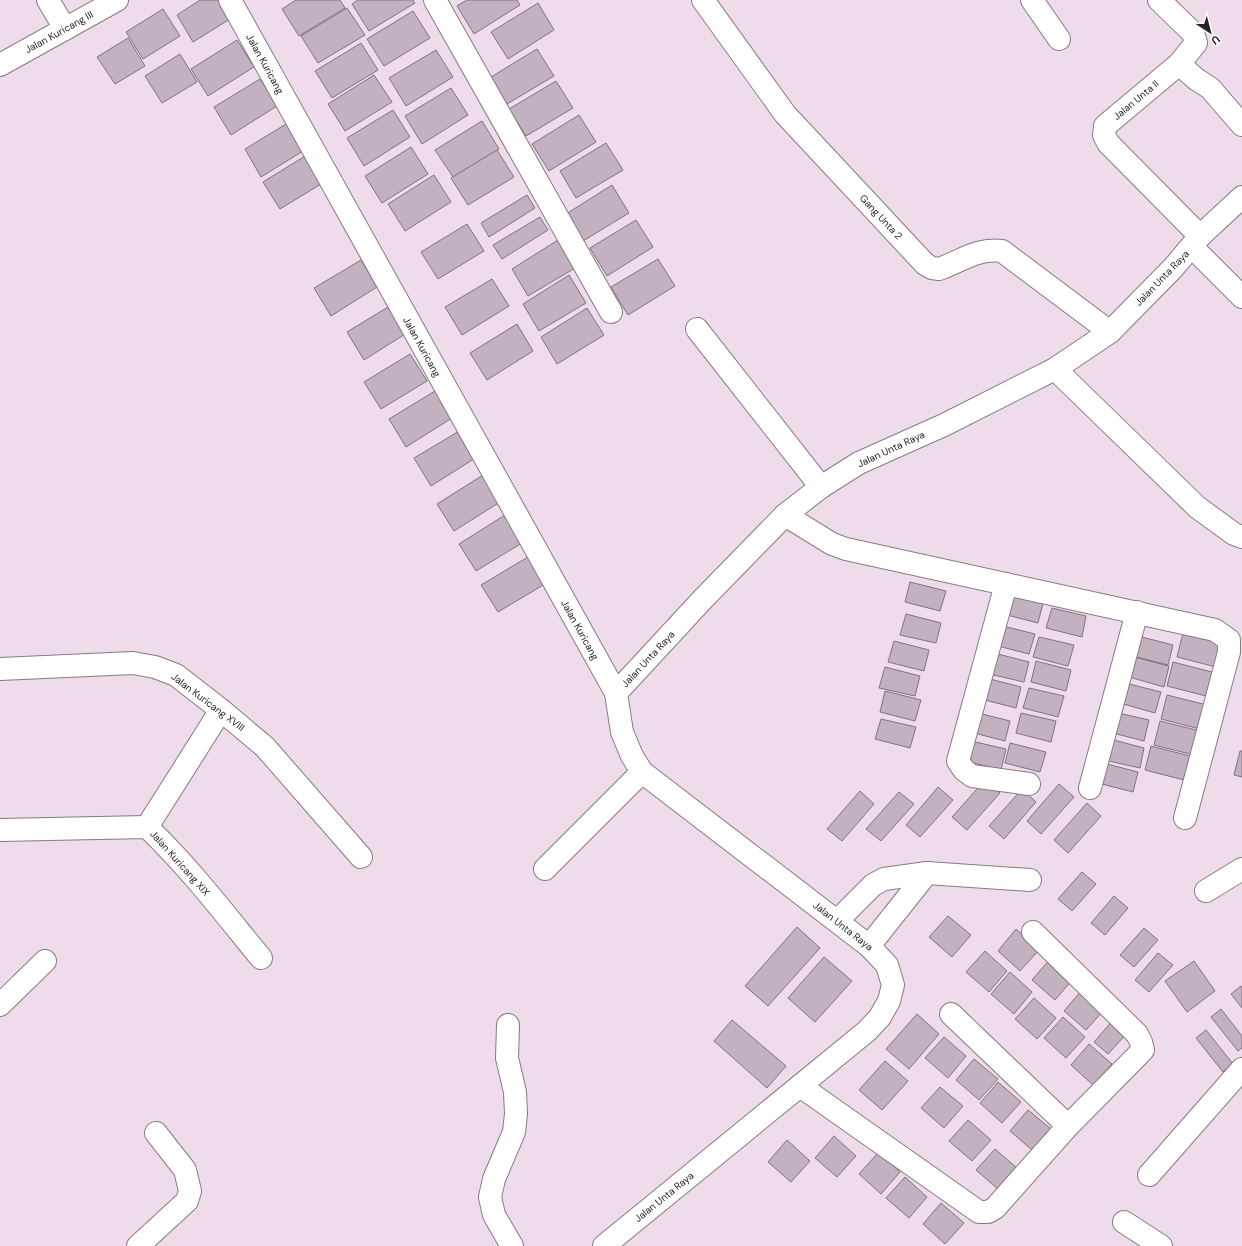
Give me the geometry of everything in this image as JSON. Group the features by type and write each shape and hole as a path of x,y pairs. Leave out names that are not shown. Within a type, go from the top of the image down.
{"street":[{"path":"48,0 64,29"},
{"name":"Jalan Kuricang III","path":"0,64 117,0"},
{"name":"Jalan Kuricang","path":"230,0 616,693"},
{"path":"436,0 610,312"},
{"name":"Gang Unta 2","path":"703,0 785,114 925,264 932,268 939,269 983,251 990,249 1002,250 1110,332"},
{"path":"1032,0 1059,39"},
{"name":"Jalan Unta II","path":"1159,0 1193,33 1196,42 1178,64 1105,126 1104,135 1108,143 1196,241 1242,297"},
{"path":"1178,64 1210,88 1242,125"},
{"name":"Jalan Unta Raya","path":"609,1245 867,1031 880,1017 889,1001 893,985 887,965 869,946 642,772 632,756 622,732 616,693 703,599 785,515 822,487 859,463 944,425 1055,369 1110,332 1173,268 1196,241 1242,197"},
{"path":"697,329 822,487"},
{"path":"1055,369 1197,507 1234,534 1242,537"},
{"path":"785,515 832,544 846,549 1215,630 1229,640 1229,652 1184,818"},
{"path":"1006,584 958,760 964,770 972,776 1029,784"},
{"path":"1090,788 1137,612"},
{"name":"Jalan Kuricang XVIII","path":"0,669 133,663 156,666 176,676 221,710 265,748 361,857"},
{"path":"147,826 221,710"},
{"path":"545,869 642,772"},
{"name":"Jalan Kuricang XIX","path":"0,830 147,826 203,886 261,958"},
{"path":"1206,891 1242,869"},
{"path":"837,921 878,881 884,878 927,873 1030,880"},
{"path":"869,946 927,873"},
{"path":"800,1086 979,1212 988,1212 995,1208 1068,1126 1143,1050 1137,1034 1033,932"},
{"path":"0,1005 45,961"},
{"path":"951,1014 1068,1126"},
{"path":"508,1025 507,1058 515,1092 514,1132 494,1179 490,1197 494,1215 512,1246"},
{"path":"1149,1175 1239,1080"},
{"path":"138,1246 187,1201 190,1191 185,1170 156,1133"},
{"path":"1124,1222 1161,1246"}],"building":[{"path":"200,0 219,0 230,19 193,42 177,15"},
{"path":"296,0 340,0 345,8 299,36 282,9"},
{"path":"358,0 413,0 415,3 369,31 352,4"},
{"path":"467,0 517,0 520,5 474,34 457,6"},
{"path":"538,3 554,30 508,59 491,32"},
{"path":"347,8 365,35 318,63 301,36"},
{"path":"163,9 180,36 143,59 126,32"},
{"path":"413,11 430,38 384,66 367,39"},
{"path":"128,38 145,66 115,84 97,57"},
{"path":"237,40 254,67 208,96 191,69"},
{"path":"361,43 378,70 332,98 315,71"},
{"path":"537,49 554,76 507,104 491,77"},
{"path":"436,50 453,77 406,106 389,78"},
{"path":"180,54 197,82 162,103 145,76"},
{"path":"374,75 392,102 345,131 328,104"},
{"path":"260,79 277,106 231,135 214,107"},
{"path":"556,81 573,108 526,136 509,109"},
{"path":"451,88 468,115 422,144 405,116"},
{"path":"393,110 410,137 364,166 347,138"},
{"path":"579,115 596,142 549,171 532,144"},
{"path":"291,121 308,148 261,177 245,149"},
{"path":"482,121 499,149 453,177 435,150"},
{"path":"606,143 623,170 576,198 560,171"},
{"path":"411,147 428,174 382,203 365,176"},
{"path":"497,150 514,177 468,205 451,178"},
{"path":"310,153 326,181 280,209 263,182"},
{"path":"434,175 451,202 405,231 388,204"},
{"path":"612,185 629,213 583,241 566,214"},
{"path":"527,195 535,208 489,237 481,223"},
{"path":"540,217 548,230 502,259 493,245"},
{"path":"636,220 653,247 607,276 590,248"},
{"path":"467,224 484,251 438,279 421,252"},
{"path":"558,240 575,268 528,296 512,269"},
{"path":"658,259 675,286 628,315 611,287"},
{"path":"361,260 377,287 331,316 314,288"},
{"path":"569,275 586,303 539,331 523,304"},
{"path":"492,279 509,306 462,335 445,307"},
{"path":"393,304 410,331 364,360 347,332"},
{"path":"587,308 604,335 557,364 541,337"},
{"path":"517,324 533,351 487,380 470,353"},
{"path":"410,354 427,381 381,409 364,382"},
{"path":"435,391 452,418 406,447 389,419"},
{"path":"461,430 477,457 431,486 414,458"},
{"path":"483,475 500,502 454,531 437,504"},
{"path":"505,515 522,543 476,571 459,544"},
{"path":"528,557 545,584 498,612 481,585"},
{"path":"910,582 946,591 940,611 905,602"},
{"path":"1008,594 1043,603 1038,623 1003,614"},
{"path":"1052,608 1086,616 1082,637 1046,628"},
{"path":"906,614 941,623 936,643 900,635"},
{"path":"999,625 1035,634 1029,654 994,645"},
{"path":"1183,633 1222,643 1216,667 1177,657"},
{"path":"1138,636 1173,645 1168,665 1133,656"},
{"path":"1039,637 1074,645 1068,666 1033,657"},
{"path":"894,641 929,650 924,671 888,662"},
{"path":"994,653 1029,662 1024,682 989,674"},
{"path":"1134,657 1169,666 1164,687 1129,677"},
{"path":"1036,661 1071,670 1066,691 1031,682"},
{"path":"1173,662 1212,672 1206,696 1167,686"},
{"path":"885,667 920,676 915,696 879,688"},
{"path":"986,678 1021,687 1016,708 981,699"},
{"path":"1125,683 1161,692 1155,713 1120,703"},
{"path":"1029,688 1064,696 1058,717 1023,708"},
{"path":"885,691 921,700 915,721 880,712"},
{"path":"1167,695 1207,705 1200,729 1161,719"},
{"path":"974,712 1010,721 1005,741 970,732"},
{"path":"1114,712 1149,720 1144,741 1109,732"},
{"path":"1021,713 1056,721 1051,742 1016,733"},
{"path":"881,719 916,727 910,748 875,739"},
{"path":"1160,721 1200,731 1194,755 1154,745"},
{"path":"1110,739 1144,748 1140,768 1104,760"},
{"path":"971,741 1006,749 1001,770 966,761"},
{"path":"1010,743 1046,752 1040,772 1005,763"},
{"path":"1151,746 1190,756 1184,780 1145,770"},
{"path":"1240,751 1242,751 1242,777 1234,775"},
{"path":"1103,763 1138,772 1133,792 1098,783"},
{"path":"985,780 1000,793 967,830 952,817"},
{"path":"1059,784 1074,797 1041,834 1027,821"},
{"path":"938,787 953,800 920,837 906,825"},
{"path":"1022,789 1036,802 1004,839 989,826"},
{"path":"860,791 874,804 842,841 827,829"},
{"path":"899,792 914,804 881,841 866,829"},
{"path":"1087,803 1101,816 1068,853 1054,840"},
{"path":"1082,872 1096,884 1072,911 1058,899"},
{"path":"1114,896 1128,908 1105,935 1091,923"},
{"path":"948,916 971,935 952,957 929,937"},
{"path":"797,927 820,948 768,1006 745,986"},
{"path":"1144,928 1158,940 1134,967 1120,955"},
{"path":"1016,929 1039,950 1020,971 998,951"},
{"path":"985,951 1007,971 989,992 966,972"},
{"path":"1158,953 1173,965 1149,992 1135,980"},
{"path":"824,957 852,981 815,1022 788,998"},
{"path":"1050,959 1073,979 1055,1000 1032,980"},
{"path":"1194,961 1215,991 1187,1012 1165,981"},
{"path":"1010,972 1032,992 1014,1014 991,994"},
{"path":"1241,986 1242,988 1242,1008 1231,994"},
{"path":"1082,990 1105,1009 1086,1030 1064,1011"},
{"path":"1034,998 1056,1018 1037,1039 1015,1019"},
{"path":"1221,1009 1242,1036 1242,1048 1238,1051 1211,1017"},
{"path":"917,1014 939,1034 909,1069 886,1049"},
{"path":"1063,1017 1085,1037 1066,1058 1044,1038"},
{"path":"1114,1019 1129,1031 1108,1054 1094,1042"},
{"path":"732,1020 786,1066 767,1088 714,1041"},
{"path":"1206,1030 1233,1064 1223,1072 1196,1038"},
{"path":"944,1037 966,1056 948,1078 925,1058"},
{"path":"1089,1044 1112,1064 1093,1085 1071,1065"},
{"path":"974,1059 998,1079 979,1100 956,1080"},
{"path":"885,1061 908,1081 882,1110 859,1090"},
{"path":"998,1082 1021,1102 1002,1123 980,1103"},
{"path":"940,1087 963,1106 944,1128 921,1108"},
{"path":"1028,1110 1051,1129 1032,1150 1010,1131"},
{"path":"968,1120 991,1140 972,1161 949,1141"},
{"path":"834,1136 856,1156 837,1177 815,1158"},
{"path":"787,1140 810,1161 791,1182 768,1162"},
{"path":"995,1149 1018,1169 999,1190 976,1170"},
{"path":"878,1153 900,1172 881,1194 859,1174"},
{"path":"905,1177 927,1197 909,1218 886,1198"},
{"path":"941,1203 964,1223 945,1244 923,1224"}]}
